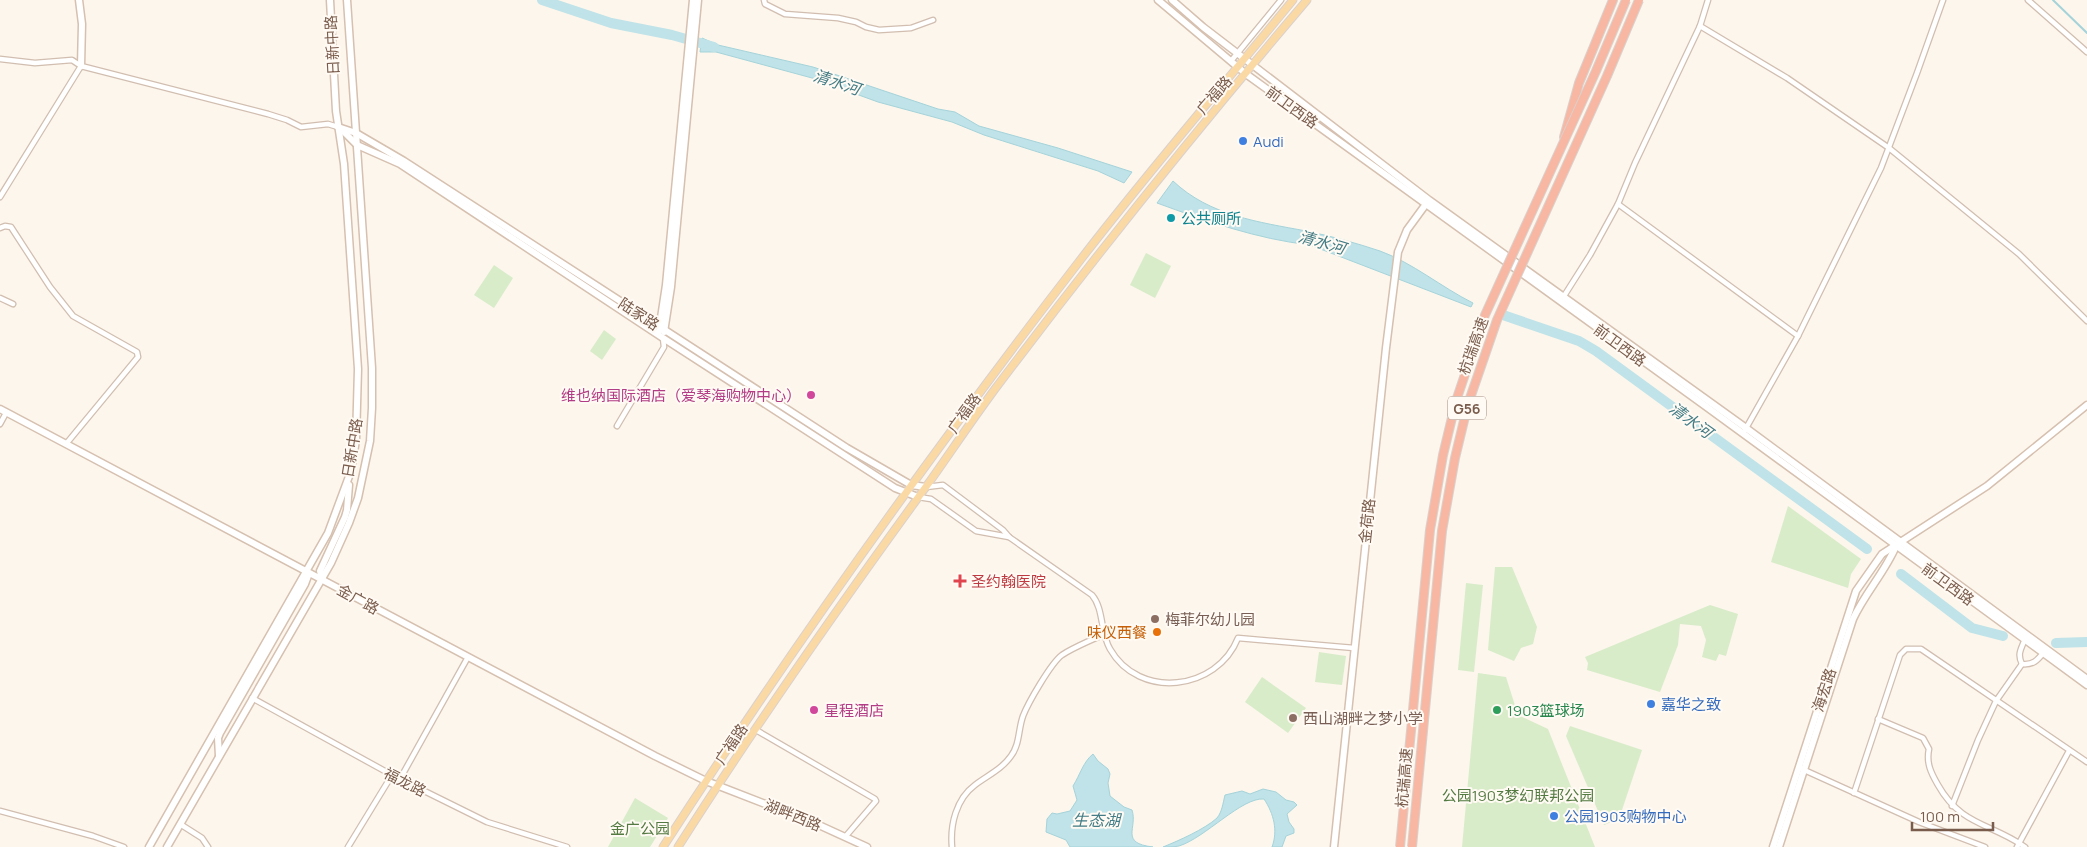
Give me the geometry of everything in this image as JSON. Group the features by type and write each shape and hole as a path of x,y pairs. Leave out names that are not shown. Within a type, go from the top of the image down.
{"highway":[{"path":"1557,157 1579,83 1613,0"},
{"name":"杭瑞高速","path":"1400,847 1427,558 1446,440 1460,385 1479,330 1626,0"},
{"name":"杭瑞高速","path":"1412,847 1442,531 1455,458 1468,404 1497,320 1607,76 1639,0"}],"main road":[{"path":"79,0 82,24 82,66"},
{"name":"日新中路","path":"149,847 328,533 349,479 356,440 358,369 344,164 338,127 330,0"},
{"name":"日新中路","path":"167,847 322,580 349,523 362,482 370,441 372,368 347,0"},
{"path":"661,336 671,286 692,48 694,0"},
{"path":"693,32 698,0"},
{"name":"前卫西路","path":"1158,0 1246,74 1744,430"},
{"name":"前卫西路","path":"1172,0 1237,53 1429,200 1564,296 2026,638 2087,679"},
{"name":"广福路","path":"664,847 804,636 911,485 1079,261 1194,118 1293,0"},
{"name":"广福路","path":"678,847 871,560 926,487 993,392 1082,275 1201,126 1307,0"},
{"name":"陆家路","path":"338,127 356,134 404,161 847,448 911,485 926,487"},
{"name":"陆家路","path":"338,127 357,145 400,164 895,488 918,497"},
{"name":"金荷路","path":"1334,847 1386,348 1398,252 1407,230 1426,204"},
{"name":"海宏路","path":"1779,847 1856,590 1882,554 1987,486 2087,405"},
{"name":"金广路","path":"3,411 615,736 706,781 718,785"},
{"path":"349,479 351,486 355,487 362,482"},
{"path":"322,580 320,571 348,510 349,479"},
{"name":"海宏路","path":"1772,847 1860,602 1890,560 1898,544"},
{"path":"218,759 218,738 305,584 308,576 306,571"},
{"name":"前卫西路","path":"2045,651 2087,685"},
{"path":"205,751 214,750 217,752 218,759"},
{"name":"湖畔西路","path":"718,785 773,808 786,810 866,847"}],"street":[{"path":"764,0 765,4 785,14 838,18 879,30 911,28 933,20"},
{"path":"1231,61 1281,0"},
{"path":"1564,296 1590,255 1618,204 1635,163 1700,26 1708,0"},
{"path":"1744,430 1798,336 1881,168 1943,0"},
{"path":"2028,0 2087,52"},
{"path":"1700,26 1787,78 1889,148 2019,254 2087,321"},
{"path":"0,59 35,63 72,60 82,66 268,114 301,127 328,124 338,127"},
{"path":"0,197 82,66"},
{"path":"1618,204 1798,336"},
{"path":"0,228 5,226 11,227 50,287 72,316 137,352 138,357 66,444"},
{"path":"0,298 13,304"},
{"path":"617,426 664,347 661,336"},
{"path":"0,424 3,411"},
{"path":"926,487 942,485 1003,530 1009,537 1092,595 1098,606 1104,634 1110,648 1126,668 1140,677 1153,681 1184,683 1206,674 1216,667 1229,654 1238,638 1354,648"},
{"path":"918,497 931,499 976,531 1009,537"},
{"path":"952,847 951,834 954,817 966,794 975,785 1000,769 1011,757 1018,742 1026,711 1052,666 1062,655 1104,634"},
{"path":"2022,664 2019,653 2026,638"},
{"path":"1854,793 1900,655 1906,649 1921,649 2087,762"},
{"path":"2022,664 2030,665 2038,661 2045,651"},
{"path":"400,779 468,657"},
{"path":"1952,806 1978,740 1996,701 2022,664"},
{"name":"福龙路","path":"252,698 392,775 487,822 567,847"},
{"path":"1878,719 1923,738 1929,749 1927,759 1930,772 1952,806 1968,819 2025,847"},
{"path":"756,730 875,799 876,801 872,807 845,837"},
{"path":"2018,845 2069,751"},
{"path":"1801,769 1919,822 1985,847"},
{"path":"348,847 392,775"},
{"path":"0,811 93,836 124,847"},
{"path":"180,824 202,838 208,847"},
{"path":"951,834 957,847"}],"green space":[{"path":"1146,253 1171,266 1155,298 1130,285"},
{"path":"494,265 513,278 494,308 474,295"},
{"path":"604,330 616,339 602,360 590,351"},
{"path":"1788,506 1861,559 1851,574 1848,588 1771,562"},
{"path":"1495,567 1512,567 1537,627 1533,644 1521,648 1514,661 1488,650"},
{"path":"1466,583 1483,585 1474,672 1458,670"},
{"path":"1710,605 1738,614 1726,656 1719,654 1716,661 1702,657 1706,640 1701,626 1680,624 1678,645 1660,692 1587,670 1588,663 1585,657"},
{"path":"1319,652 1346,656 1342,685 1315,682"},
{"name":"公园1903梦幻联邦公园","path":"1478,673 1506,677 1518,715 1548,729 1595,847 1462,847"},
{"path":"1262,677 1306,708 1288,733 1245,702"},
{"path":"1570,726 1642,750 1619,819 1604,825 1566,736"},
{"name":"金广公园","path":"635,798 668,818 650,847 608,847"}],"water":[{"path":"702,38 718,45 813,67 938,109 955,112 979,126 1058,148 1132,172 1124,183 1098,171 984,135 952,122 878,102 812,78 716,52 700,52"},
{"path":"1173,181 1187,193 1203,202 1236,216 1325,235 1380,251 1404,262 1473,303 1471,307 1310,245 1251,234 1157,203"},
{"name":"生态湖","path":"1093,754 1108,769 1110,774 1108,783 1110,796 1124,807 1132,810 1133,838 1136,842 1153,847 1070,847 1066,840 1046,832 1047,819 1052,813 1057,814 1070,811 1077,800 1073,786 1084,765"},
{"path":"1263,789 1276,792 1286,800 1297,805 1287,814 1294,833 1286,836 1282,847 1272,847 1275,835 1274,823 1264,799 1245,804 1189,842 1179,846 1163,847 1199,830 1217,818 1225,795 1242,791 1250,794"}],"waterway":[{"name":"清水河","path":"542,0 611,23 672,35 714,47"},
{"path":"2053,0 2087,33"},
{"name":"清水河","path":"1503,315 1579,341 1596,351 1867,549"},
{"name":"清水河","path":"1901,574 1972,628 2003,636"},
{"name":"清水河","path":"2056,643 2087,642"}],"place":[{"name":"Audi","path":"1243,141"},
{"name":"公共厕所","path":"1171,218"},
{"name":"维也纳国际酒店（爱琴海购物中心）","path":"811,395"},
{"name":"圣约翰医院","path":"960,581"},
{"name":"梅菲尔幼儿园","path":"1155,619"},
{"name":"味仪西餐","path":"1157,632"},
{"name":"嘉华之致","path":"1651,704"},
{"name":"星程酒店","path":"814,710"},
{"name":"1903篮球场","path":"1497,710"},
{"name":"西山湖畔之梦小学","path":"1293,718"},
{"name":"公园1903购物中心","path":"1554,816"}]}
